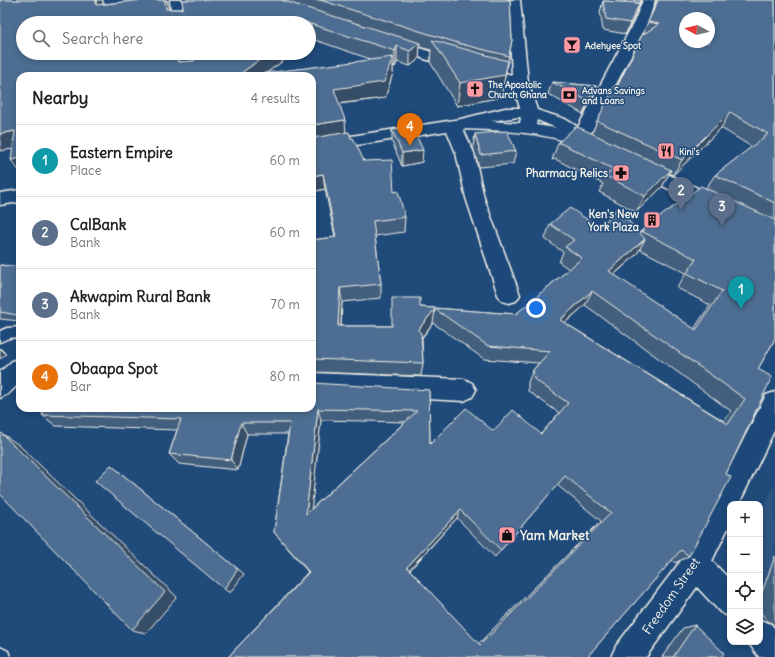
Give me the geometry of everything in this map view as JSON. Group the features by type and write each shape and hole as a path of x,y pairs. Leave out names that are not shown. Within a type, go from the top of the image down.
{"street":[{"path":"176,0 178,16"},
{"path":"514,0 520,82 529,121"},
{"path":"580,139 641,22 649,0"},
{"path":"381,40 454,64 520,82"},
{"path":"187,60 190,72"},
{"path":"316,146 458,125 529,121 580,139 733,213"},
{"path":"458,125 475,198 509,295"},
{"path":"0,199 16,197"},
{"path":"7,385 16,373"},
{"path":"316,383 464,390"},
{"name":"Freedom Street","path":"627,657 696,564 775,403"},
{"path":"696,564 727,599"},
{"path":"763,638 775,652"}],"lane":[{"path":"0,337 7,333 16,332"}],"shaded area":[{"path":"775,485 775,640 763,627 763,508"}],"building":[{"path":"0,0 96,0 96,5 143,0 165,0 166,9 181,9 183,8 182,0 281,0 420,43 410,51 397,46 395,51 316,26 316,16 16,16 16,60 178,60 178,62 194,60 259,60 243,72 16,72 16,159 11,160 15,131 0,134"},
{"path":"320,0 510,0 512,40 509,56 461,44"},
{"path":"633,0 641,0 640,3 636,3"},
{"path":"658,0 775,0 775,203 715,175 768,134 730,112 682,160 597,121 615,85 618,85 642,35 659,24 648,22"},
{"path":"603,1 640,3 630,23 606,19"},
{"path":"432,40 508,61 505,75 460,83"},
{"path":"393,57 384,82 334,89 345,120 316,124 316,72 274,72"},
{"path":"552,82 596,86 588,101"},
{"path":"412,126 423,150 402,153 392,130"},
{"path":"575,127 671,170 645,196 606,176 613,169 558,143"},
{"path":"507,131 516,151 481,155 475,134"},
{"path":"349,132 364,161 392,160 394,192 398,191 405,217 373,221 381,284 340,288 338,326 392,326 392,298 420,298 420,307 516,314 582,258 565,247 574,240 550,224 570,208 600,228 617,208 645,239 609,271 696,330 722,291 687,273 696,259 641,231 701,186 775,220 775,339 758,369 772,377 726,474 731,477 689,556 681,550 587,657 228,657 309,572 274,532 290,423 241,423 231,460 169,454 181,419 42,415 43,412 316,412 316,383 429,390 430,444 466,408 493,431 513,410 541,434 568,403 534,379 533,370 550,351 488,346 435,309 418,330 421,333 423,363 316,359 316,240 336,237 323,174 316,175 316,137","holes":["592,291 745,399 728,424 560,320","318,409 417,411 306,514","565,476 611,513 480,645 407,567 460,510 501,550"]},
{"path":"0,265 16,267 16,315 0,312"},
{"path":"1,433 165,592 132,630 0,494"},
{"path":"111,465 238,569 224,589 95,481"},
{"path":"695,625 724,653 721,657 673,657"}],"place":[{"name":"Adehyee Spot","path":"572,45"},
{"name":"The Apostolic Church Ghana","path":"475,89"},
{"name":"Advans Savings and Loans","path":"569,95"},
{"name":"Obaapa Spot","path":"410,146"},
{"name":"Kini's","path":"666,151"},
{"name":"Pharmacy Relics","path":"621,173"},
{"name":"CalBank","path":"681,210"},
{"name":"Ken's New York Plaza","path":"652,220"},
{"name":"Akwapim Rural Bank","path":"722,226"},
{"name":"Eastern Empire","path":"741,309"},
{"name":"Yam Market","path":"507,535"}]}
